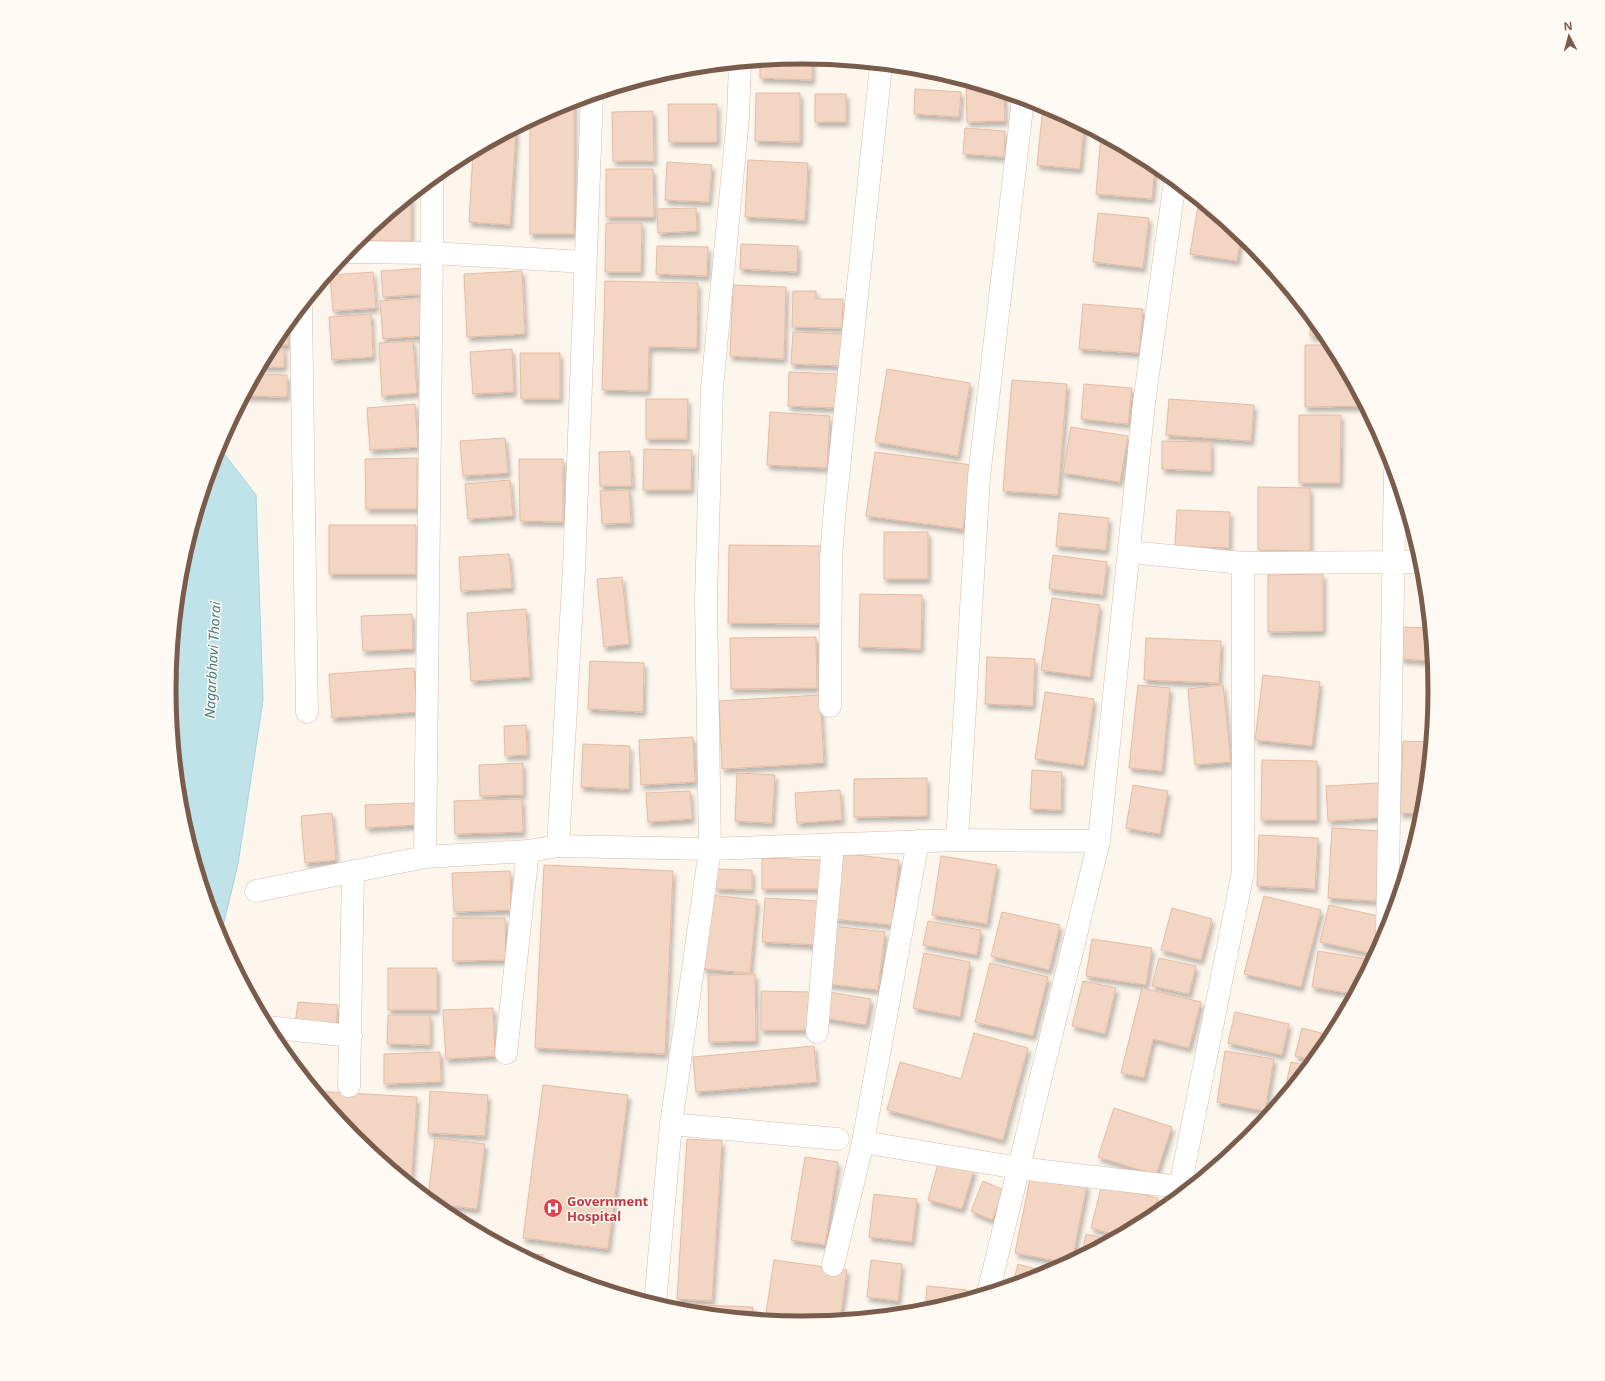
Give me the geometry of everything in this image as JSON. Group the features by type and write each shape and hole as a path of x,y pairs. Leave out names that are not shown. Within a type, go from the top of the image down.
{"street":[{"path":"655,1299 671,1124 710,849 706,600 712,388 738,118 740,67"},
{"path":"830,706 831,559 835,508 881,69"},
{"path":"558,846 574,560 592,101"},
{"path":"957,840 979,477 1022,104"},
{"path":"424,856 432,185"},
{"path":"989,1289 1100,841 1144,403 1174,186"},
{"path":"354,252 432,253 585,262"},
{"path":"301,315 307,712"},
{"path":"1387,914 1395,486"},
{"path":"1129,552 1243,563 1416,562"},
{"path":"1183,1189 1243,872 1243,563"},
{"path":"256,891 424,856 528,851 558,846 710,849 957,840 1100,841"},
{"path":"833,1264 863,1142 918,841"},
{"path":"817,1032 833,844"},
{"path":"506,1053 528,851"},
{"path":"349,1086 353,871"},
{"path":"275,1028 351,1036"},
{"path":"671,1124 838,1139"},
{"path":"863,1142 1018,1168 1179,1192"}],"water":[{"name":"Nagarbhavi Thorai","path":"223,453 256,495 263,700 238,864 223,927 209,892 197,853 188,813 181,772 177,731 176,690 177,650 181,609 188,568 197,528 209,489"}],"building":[{"path":"812,64 812,80 760,78 760,65"},
{"path":"966,85 1004,97 1005,121 967,122"},
{"path":"915,89 961,92 959,117 914,114"},
{"path":"756,93 800,93 800,142 755,141"},
{"path":"815,94 846,94 846,122 815,122"},
{"path":"668,104 717,104 717,142 669,142"},
{"path":"574,108 574,234 530,234 530,127"},
{"path":"653,111 654,161 613,161 612,112"},
{"path":"1042,112 1084,131 1080,169 1037,165"},
{"path":"965,128 1005,131 1004,157 963,154"},
{"path":"516,134 510,225 469,222 473,158"},
{"path":"1101,140 1154,172 1152,199 1096,194"},
{"path":"748,160 808,163 805,220 745,217"},
{"path":"667,162 712,165 709,202 665,200"},
{"path":"606,169 653,169 654,217 606,217"},
{"path":"411,201 411,241 365,241"},
{"path":"1198,205 1240,241 1237,261 1190,254"},
{"path":"696,208 697,231 658,233 657,209"},
{"path":"1098,213 1149,218 1143,268 1093,262"},
{"path":"606,223 642,223 641,272 605,272"},
{"path":"741,244 798,246 797,272 740,269"},
{"path":"657,246 708,247 707,276 656,274"},
{"path":"425,268 427,294 383,297 381,271"},
{"path":"522,271 525,334 467,337 464,274"},
{"path":"373,272 376,308 333,311 330,278 333,275"},
{"path":"605,281 698,283 697,348 649,347 648,391 602,390"},
{"path":"733,285 786,287 784,359 730,356"},
{"path":"793,291 816,291 816,299 843,299 842,328 792,327"},
{"path":"420,298 422,336 383,339 380,301"},
{"path":"1083,304 1143,309 1139,353 1079,349"},
{"path":"371,314 373,357 332,360 329,317"},
{"path":"1311,324 1319,337 1310,336"},
{"path":"793,332 845,334 843,366 791,364"},
{"path":"288,333 288,345 280,346"},
{"path":"413,341 417,393 382,396 379,343"},
{"path":"1305,345 1325,345 1345,377 1360,406 1305,407"},
{"path":"278,349 284,349 284,367 266,367"},
{"path":"512,349 514,392 473,394 470,352"},
{"path":"520,353 560,353 560,399 521,399"},
{"path":"887,369 970,383 958,456 875,442"},
{"path":"789,372 838,374 837,408 788,406"},
{"path":"262,374 287,375 287,397 250,396"},
{"path":"1012,380 1067,384 1058,495 1003,491"},
{"path":"1084,384 1132,388 1128,424 1081,419"},
{"path":"646,399 688,399 687,439 646,439"},
{"path":"1169,399 1254,405 1251,441 1166,435"},
{"path":"415,404 418,447 370,450 367,408"},
{"path":"770,412 830,416 827,468 767,465"},
{"path":"1299,415 1341,415 1340,483 1299,483"},
{"path":"1071,427 1128,436 1120,482 1063,473"},
{"path":"505,438 508,473 463,476 460,441"},
{"path":"1162,441 1211,442 1211,471 1162,469"},
{"path":"644,449 692,450 691,490 643,490"},
{"path":"630,451 632,486 600,486 599,452"},
{"path":"875,452 972,465 963,529 866,516"},
{"path":"417,458 417,509 366,509 365,459"},
{"path":"519,459 563,459 563,522 520,521"},
{"path":"510,480 513,516 468,519 465,484"},
{"path":"1258,487 1310,488 1310,551 1258,550"},
{"path":"629,490 631,523 602,524 600,491"},
{"path":"1177,510 1230,512 1229,548 1175,546"},
{"path":"1059,513 1109,518 1106,550 1056,546"},
{"path":"329,525 416,525 416,574 329,574"},
{"path":"884,532 928,532 928,579 884,579"},
{"path":"729,545 821,546 820,624 728,623"},
{"path":"509,554 512,588 461,591 459,557"},
{"path":"1053,555 1107,562 1103,595 1049,589"},
{"path":"1323,574 1323,631 1268,632 1268,575"},
{"path":"622,577 629,644 604,647 597,579"},
{"path":"860,594 922,595 921,649 859,647"},
{"path":"1052,598 1100,605 1090,677 1041,670"},
{"path":"526,609 530,677 471,681 467,613"},
{"path":"412,614 413,649 363,651 361,616"},
{"path":"1402,627 1426,628 1428,661 1401,659"},
{"path":"816,637 817,688 731,689 730,638"},
{"path":"1146,638 1221,641 1219,683 1144,680"},
{"path":"987,657 1035,659 1033,706 985,704"},
{"path":"590,661 644,663 643,712 588,709"},
{"path":"414,668 417,712 332,718 329,674"},
{"path":"1263,675 1320,682 1312,746 1255,740"},
{"path":"1138,685 1170,688 1162,771 1129,768"},
{"path":"1223,685 1231,762 1195,765 1188,689"},
{"path":"1045,692 1094,699 1084,766 1035,759"},
{"path":"820,695 824,763 722,769 719,701"},
{"path":"526,725 527,755 505,756 504,726"},
{"path":"693,737 695,782 641,785 639,740"},
{"path":"1403,741 1427,742 1424,772 1417,814 1400,813"},
{"path":"583,744 630,746 629,789 581,787"},
{"path":"1262,760 1317,761 1317,820 1261,820"},
{"path":"523,763 523,795 480,796 479,765"},
{"path":"1032,770 1062,772 1061,810 1030,809"},
{"path":"737,773 775,775 772,823 735,821"},
{"path":"927,778 927,816 854,817 854,779"},
{"path":"1378,783 1380,818 1328,821 1326,786"},
{"path":"1133,785 1168,791 1160,834 1126,828"},
{"path":"840,790 842,820 797,823 795,793"},
{"path":"690,791 692,819 648,822 646,793"},
{"path":"522,799 523,832 455,834 454,801"},
{"path":"414,803 415,825 366,828 365,805"},
{"path":"332,813 336,860 305,863 301,816"},
{"path":"1332,828 1381,831 1376,901 1328,898"},
{"path":"1259,835 1318,838 1315,889 1257,886"},
{"path":"839,853 899,860 892,925 833,919"},
{"path":"941,856 997,865 987,924 932,915"},
{"path":"762,858 821,860 821,889 762,889"},
{"path":"544,865 673,871 665,1054 535,1048"},
{"path":"716,869 752,870 752,890 715,889"},
{"path":"510,871 511,910 454,912 452,873"},
{"path":"710,895 757,900 750,973 703,969"},
{"path":"1264,896 1321,910 1301,987 1244,974"},
{"path":"765,898 819,901 817,945 762,942"},
{"path":"1329,905 1383,917 1378,936 1371,953 1320,942"},
{"path":"1172,908 1212,919 1201,960 1161,950"},
{"path":"1002,912 1060,925 1049,970 991,956"},
{"path":"453,918 505,918 506,960 453,961"},
{"path":"928,921 981,930 977,955 923,945"},
{"path":"833,926 885,932 878,990 827,984"},
{"path":"1092,939 1152,948 1146,985 1086,976"},
{"path":"1318,951 1368,959 1351,993 1312,987"},
{"path":"924,953 970,962 960,1017 913,1008"},
{"path":"1159,958 1196,966 1189,994 1152,986"},
{"path":"990,963 1048,977 1033,1036 975,1022"},
{"path":"388,968 437,968 437,1010 388,1010"},
{"path":"755,974 756,1041 709,1042 708,975"},
{"path":"1083,981 1116,988 1105,1034 1072,1026"},
{"path":"1142,988 1201,1002 1189,1048 1153,1039 1144,1078 1121,1073"},
{"path":"761,991 811,992 811,1030 761,1030"},
{"path":"829,992 871,999 866,1025 824,1018"},
{"path":"298,1002 338,1005 336,1028 295,1024"},
{"path":"493,1008 495,1056 446,1059 443,1010"},
{"path":"1235,1012 1289,1024 1282,1055 1228,1043"},
{"path":"388,1015 430,1015 430,1045 387,1044"},
{"path":"1302,1028 1326,1034 1309,1059 1295,1056"},
{"path":"974,1033 1028,1048 1003,1140 887,1110 900,1062 961,1079"},
{"path":"814,1046 817,1082 696,1092 693,1057"},
{"path":"1225,1051 1274,1059 1265,1111 1217,1102"},
{"path":"440,1052 441,1082 384,1084 384,1054"},
{"path":"1291,1062 1305,1065 1300,1072 1285,1091"},
{"path":"543,1085 628,1095 608,1249 523,1238"},
{"path":"321,1091 417,1097 411,1180 359,1134"},
{"path":"430,1091 488,1095 485,1136 428,1133"},
{"path":"1114,1108 1172,1127 1156,1175 1098,1157"},
{"path":"435,1138 485,1144 477,1209 446,1205 429,1193"},
{"path":"687,1139 722,1141 712,1301 677,1299"},
{"path":"805,1157 838,1162 825,1245 791,1240"},
{"path":"939,1160 974,1170 962,1209 928,1200"},
{"path":"1031,1174 1087,1185 1073,1255 1059,1261 1015,1253"},
{"path":"983,1181 1004,1190 992,1220 971,1211"},
{"path":"1102,1184 1158,1198 1156,1208 1114,1234 1091,1228"},
{"path":"874,1194 917,1199 912,1242 869,1237"},
{"path":"1086,1234 1106,1239 1082,1251"},
{"path":"528,1253 543,1255 543,1260"},
{"path":"774,1260 847,1270 841,1316 766,1316"},
{"path":"871,1260 902,1264 898,1301 867,1297"},
{"path":"1018,1264 1039,1270 1014,1280"},
{"path":"927,1286 967,1290 966,1296 926,1305"},
{"path":"676,1304 753,1307 752,1315 721,1312"}],"place":[{"name":"Government Hospital","path":"553,1208"}]}
